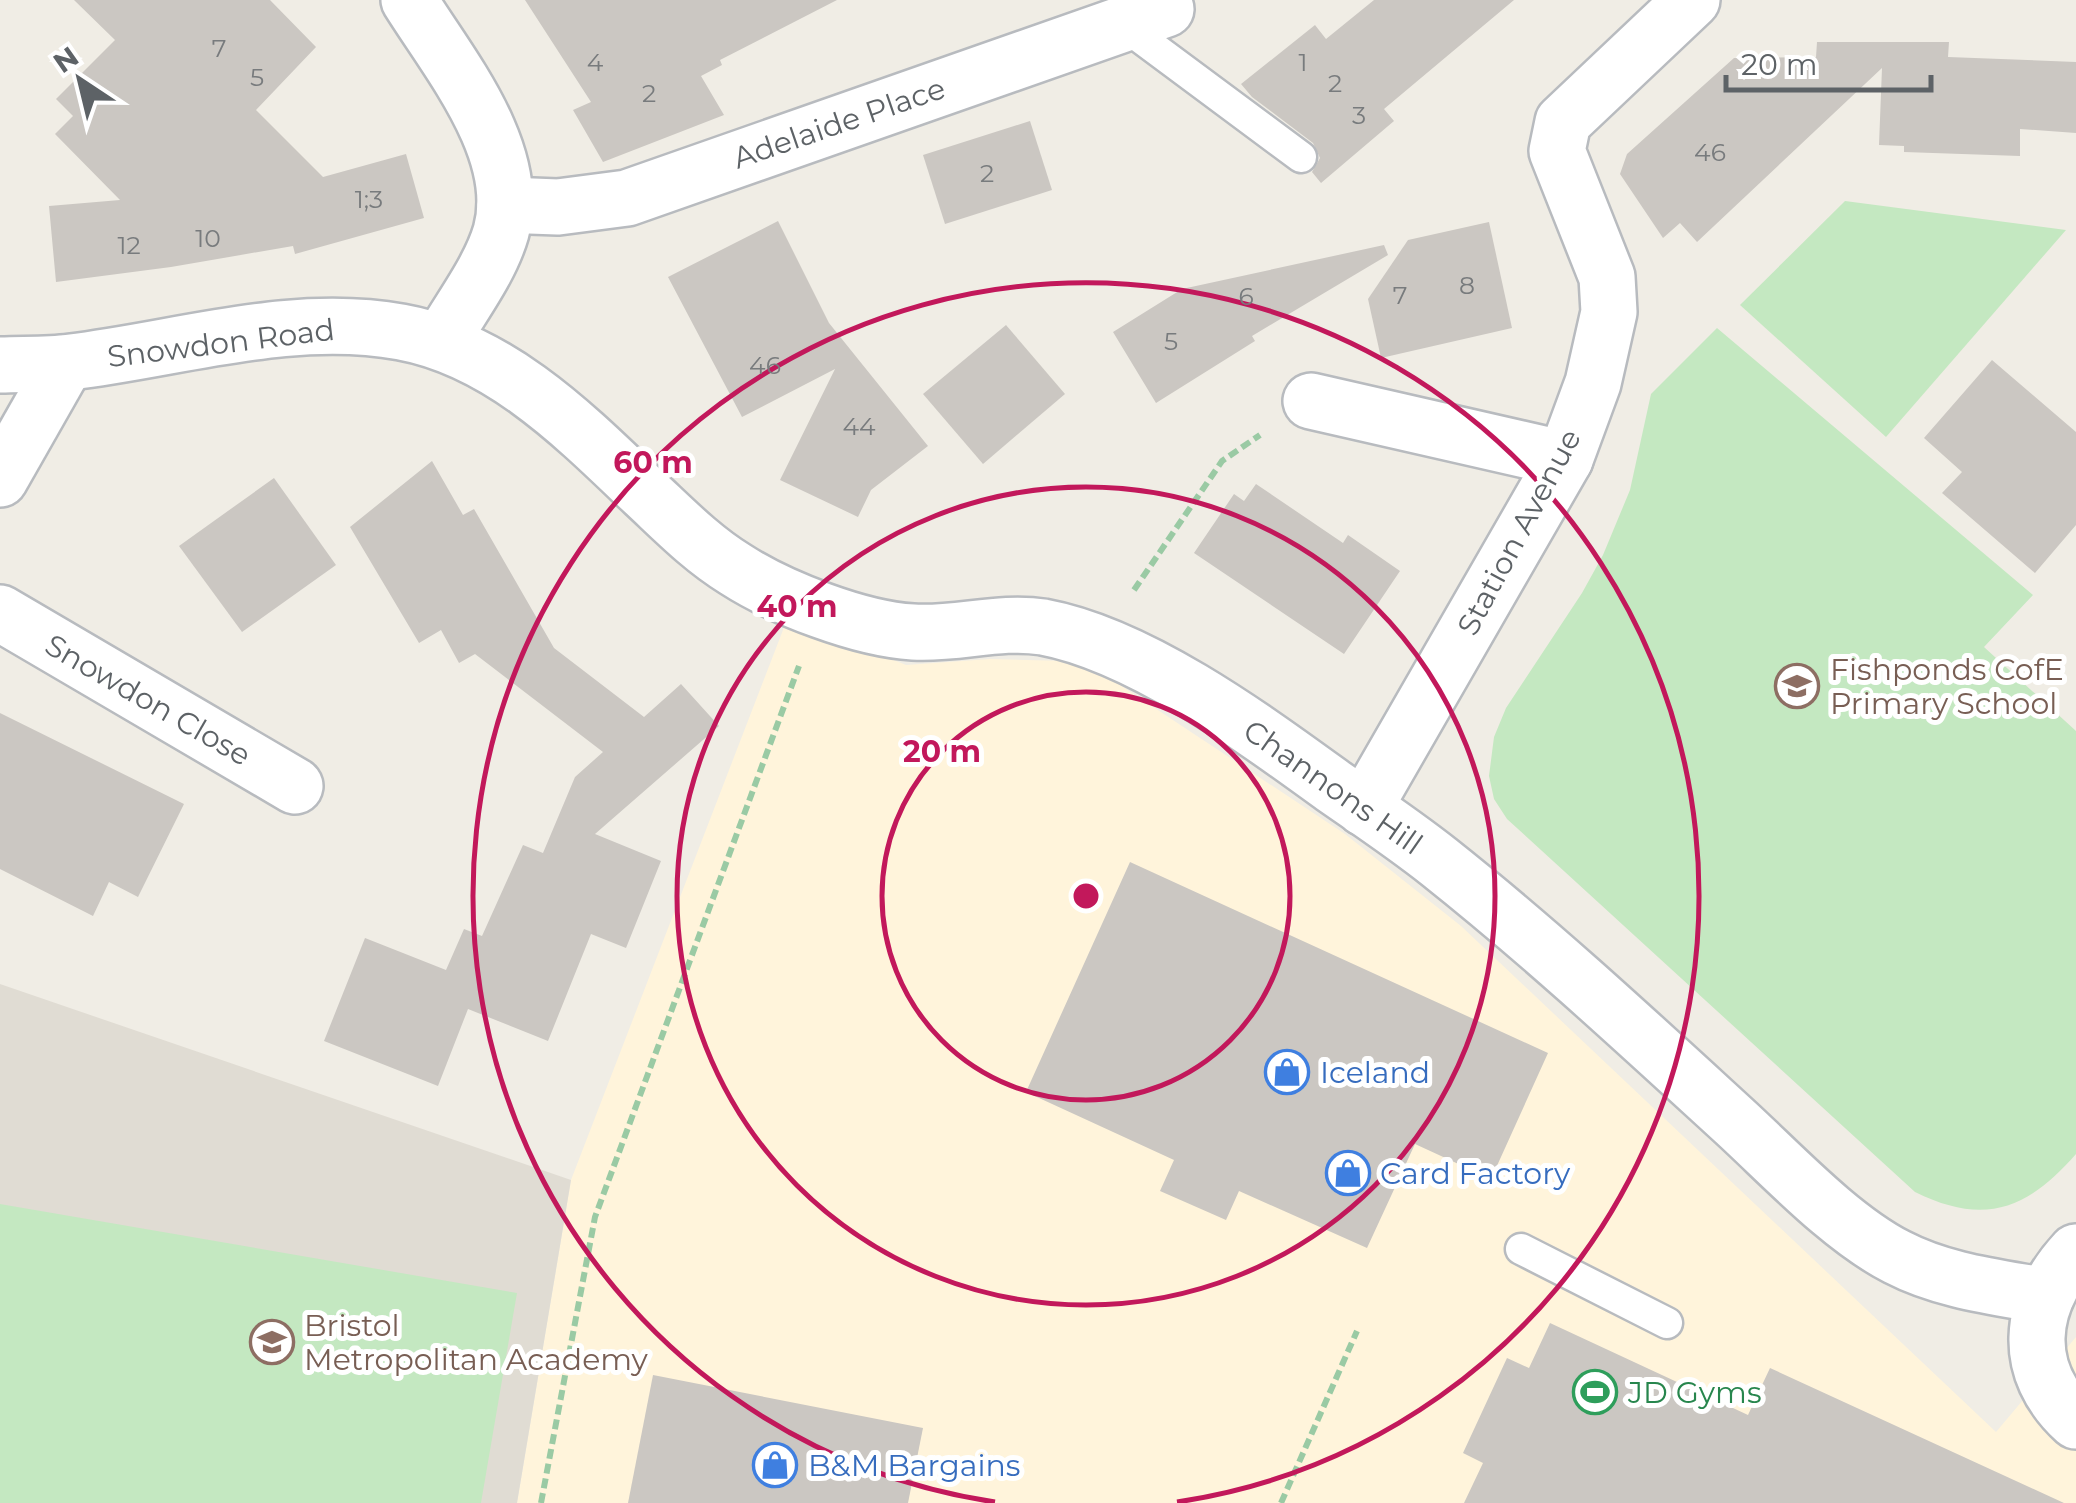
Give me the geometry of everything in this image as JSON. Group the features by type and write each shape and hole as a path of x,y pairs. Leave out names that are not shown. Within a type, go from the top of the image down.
{"street":[{"path":"409,0 479,111 504,176 500,234 441,342"},
{"name":"Station Avenue","path":"1364,808 1566,459 1593,383 1609,312 1607,277 1557,151 1563,122 1692,0"},
{"name":"Adelaide Place","path":"505,205 558,207 627,198 1144,16"},
{"name":"Snowdon Road","path":"0,365 66,363 278,329 326,326 400,332 441,342"},
{"name":"Channons Hill","path":"441,342 481,359 509,377 576,427 700,545 738,572 792,599 882,628 913,632 1039,626 1097,644 1239,720 1438,860 1641,1036 1854,1229 1908,1262 1948,1276 2046,1296"},
{"path":"0,479 66,363"},
{"path":"1311,401 1566,459"},
{"name":"Snowdon Close","path":"0,613 295,786"},
{"path":"2076,1252 2046,1296 2037,1335 2039,1363 2049,1391 2076,1421"}],"lane":[{"path":"1144,16 1300,157"},
{"path":"1522,1249 1667,1323"}],"path":[{"path":"1097,644 1222,461 1311,401"},
{"path":"541,1503 595,1218 820,609"},
{"path":"1281,1503 1357,1330"}],"shaded area":[{"path":"788,617 906,665 990,659 1066,661 1114,681 1345,834 1461,926 1996,1432 2076,1337 2076,1503 517,1503 571,1180"},
{"name":"Bristol Metropolitan Academy","path":"0,984 571,1180 517,1503 0,1503"}],"green space":[{"path":"1845,201 2066,230 1886,437 1740,305"},
{"name":"Fishponds CofE Primary School","path":"1717,328 2033,595 1984,647 2076,731 2076,1154 2040,1188 2003,1207 1962,1208 1915,1192 1507,819 1494,799 1489,776 1494,737 1506,708 1603,555 1630,490 1651,394"},
{"path":"0,1204 517,1293 481,1503 0,1503"}],"building":[{"path":"74,0 270,0 316,47 256,110 323,177 406,154 424,218 295,254 293,246 56,282 49,206 120,200 55,134 73,116 56,99 115,40"},
{"path":"525,0 837,0 720,60 722,65 701,76 724,115 603,162 573,110 591,102"},
{"path":"1374,0 1514,0 1384,109 1394,121 1321,183 1312,172 1320,158 1313,143 1252,97 1241,84 1315,25 1326,39"},
{"path":"1817,42 1949,42 1948,57 2076,62 2076,133 2020,129 2020,156 1904,152 1904,146 1879,145 1882,68 1697,242 1680,223 1663,238 1620,174 1627,154 1734,58 1816,57"},
{"path":"1030,121 1052,190 945,224 923,155"},
{"path":"778,221 829,323 928,446 871,490 858,517 780,480 835,369 742,417 668,277"},
{"path":"1489,222 1512,328 1381,358 1368,299 1408,240"},
{"path":"1384,245 1388,255 1252,336 1255,341 1156,403 1113,332 1182,289"},
{"path":"1006,325 1065,394 983,464 923,394"},
{"path":"1992,360 2076,432 2076,525 2035,573 1942,493 1962,472 1924,438"},
{"path":"432,461 463,515 474,509 554,648 644,717 681,684 719,726 595,834 661,861 626,948 591,934 548,1041 468,1009 438,1086 324,1041 365,938 446,970 464,929 482,936 523,845 543,853 575,777 603,752 475,654 459,663 441,630 419,643 350,527"},
{"path":"274,478 336,565 242,632 179,546"},
{"path":"1256,484 1343,543 1348,535 1400,571 1344,654 1194,553 1234,494 1244,501"},
{"path":"0,713 184,804 138,897 109,882 93,916 0,869"},
{"name":"Iceland","path":"1130,862 1548,1053 1491,1179 1415,1144 1367,1248 1239,1191 1226,1220 1160,1191 1174,1160 1026,1092"},
{"name":"JD Gyms","path":"1550,1323 1748,1415 1770,1368 2064,1503 1464,1503 1483,1463 1463,1453 1507,1358 1529,1368"},
{"name":"B&M Bargains","path":"653,1375 923,1428 908,1503 628,1503"}],"place":[{"name":"Fishponds CofE Primary School","path":"1797,686"},
{"name":"Iceland","path":"1287,1072"},
{"name":"Card Factory","path":"1348,1173"},
{"name":"Bristol Metropolitan Academy","path":"272,1342"},
{"name":"JD Gyms","path":"1595,1392"},
{"name":"B&M Bargains","path":"775,1465"}]}
